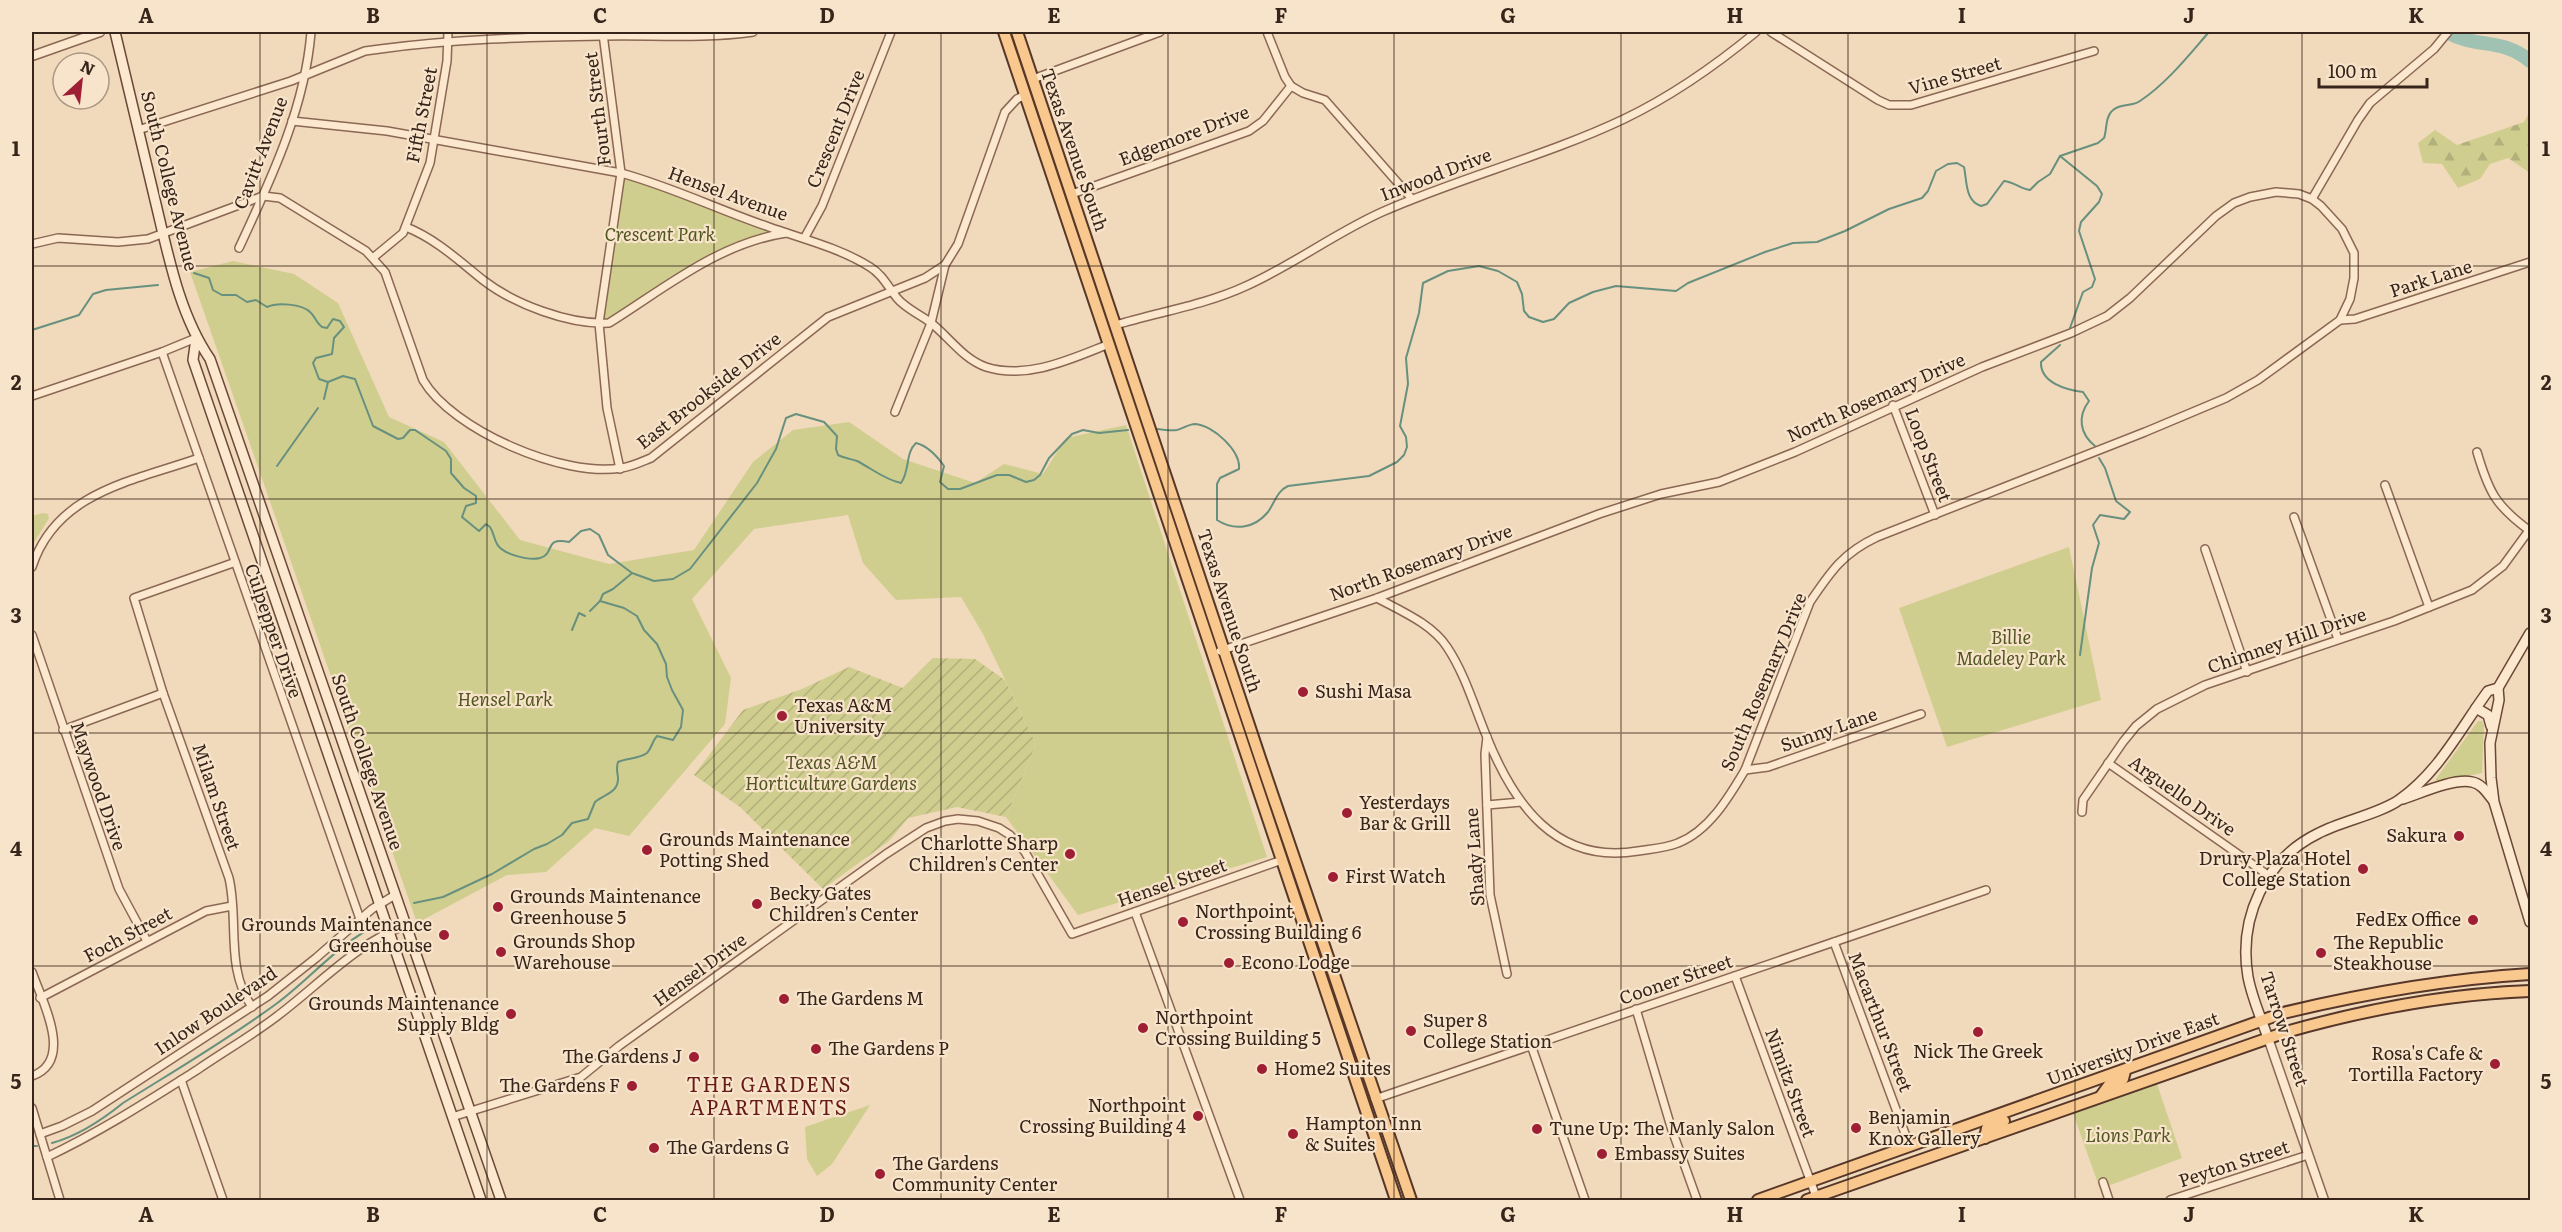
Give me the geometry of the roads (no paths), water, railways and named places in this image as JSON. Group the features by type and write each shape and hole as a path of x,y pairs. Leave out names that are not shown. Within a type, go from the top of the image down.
{"main road":[{"name":"South College Avenue","path":"115,32 163,232 196,338 210,359 501,1200"},
{"name":"Texas Avenue South","path":"1004,32 1396,1200"},
{"path":"1011,32 1025,76 1033,79"},
{"name":"Texas Avenue South","path":"1017,32 1375,1099 1411,1200"},
{"path":"1075,245 1086,258 1109,322 1116,325"},
{"name":"South College Avenue","path":"196,338 193,360 481,1200"},
{"path":"1108,344 1113,345 1118,351 1137,408 1148,421"},
{"name":"Tarrow Street","path":"2268,1038 2249,980 2246,939 2250,917 2268,875 2285,856 2307,838 2397,801 2435,767 2488,691 2498,688 2530,633"},
{"path":"300,675 317,669"},
{"path":"2498,688 2499,700 2492,729 2489,761 2494,802 2530,922"},
{"path":"2476,708 2488,715 2492,729"},
{"path":"2397,801 2448,785 2473,782 2482,786 2494,802"},
{"path":"1282,860 1290,867 1310,925 1318,930"},
{"name":"University Drive East","path":"1758,1200 2125,1071 2262,1020 2352,996 2421,984 2530,974"},
{"name":"University Drive East","path":"1814,1199 2268,1038 2340,1017 2411,1002 2465,995 2530,992"},
{"path":"420,1022 437,1016"},
{"path":"2101,1096 2109,1085 2123,1079 2125,1071"},
{"path":"1985,1138 1987,1128 2007,1120 2018,1109"},
{"path":"1929,1157 1935,1146 1953,1137 1953,1131"}],"street":[{"path":"32,56 100,32"},
{"name":"Cavitt Avenue","path":"239,248 263,196 292,121 309,56 311,32"},
{"name":"Fifth Street","path":"374,257 399,238 406,227 430,163 447,61 448,32"},
{"path":"138,130 303,75 365,51 447,41 603,34 753,32"},
{"name":"Crescent Drive","path":"806,237 822,206 891,32"},
{"path":"1033,79 1160,32"},
{"path":"1267,32 1285,77 1291,86 1324,100 1412,199"},
{"name":"Inwood Drive","path":"1116,325 1185,307 1245,287 1336,235 1412,199 1625,118 1693,79 1756,32"},
{"name":"Vine Street","path":"1771,32 1878,100 1898,106 1911,105 2094,51"},
{"path":"2340,320 2354,287 2354,254 2342,229 2312,199 2370,103 2434,49 2448,32"},
{"name":"Fourth Street","path":"603,34 621,172 599,323 607,408 620,469"},
{"name":"Edgemore Drive","path":"1072,194 1249,130 1263,121 1291,86"},
{"path":"895,412 931,323 945,265 958,244 1005,112 1017,99 1025,95"},
{"name":"Hensel Avenue","path":"292,121 387,131 435,139 621,172 651,181 788,233 806,237 869,267 881,276 898,300 931,323 974,361 999,369 1054,366 1108,344"},
{"name":"North Rosemary Drive","path":"1213,654 1377,597 1599,514 1661,494 1719,482 1795,452 1893,405 1982,367 2071,333 2107,316 2130,298 2210,222 2234,203 2276,192 2299,194 2312,199"},
{"path":"32,244 75,237 131,242 148,239 263,196"},
{"name":"East Brookside Drive","path":"263,196 288,202 374,257 385,272 423,380 434,395 479,431 495,441 558,462 620,469 651,458 828,317 925,278 945,265"},
{"path":"406,227 431,238 485,281 513,299 558,315 599,323 609,323 663,287 742,243 788,233"},
{"name":"Park Lane","path":"2340,320 2355,319 2530,262"},
{"name":"South Rosemary Drive","path":"1377,597 1418,621 1447,646 1487,737 1521,802 1538,824 1569,843 1597,852 1633,852 1676,844 1694,834 1730,795 1745,770 1804,616 1827,578 1854,548 2226,398 2258,380 2340,320"},
{"path":"32,396 162,352 196,338"},
{"name":"Culpepper Drive","path":"162,352 233,563 360,919"},
{"name":"Loop Street","path":"1893,405 1935,515"},
{"path":"2477,452 2496,501 2530,530"},
{"path":"32,567 49,532 72,508 101,493 199,458"},
{"path":"2385,485 2429,607"},
{"path":"2294,517 2337,639"},
{"name":"Chimney Hill Drive","path":"2082,812 2083,800 2108,763 2136,726 2157,709 2205,685 2247,672 2472,590 2503,566 2530,530"},
{"path":"2205,549 2247,672"},
{"name":"Milam Street","path":"233,563 134,598 163,693 229,878 235,968 241,989 252,1007"},
{"name":"Maywood Drive","path":"32,635 119,889 147,941"},
{"path":"63,730 163,693"},
{"name":"Sunny Lane","path":"1745,770 1768,767 1921,714"},
{"name":"Shady Lane","path":"1487,737 1485,754 1490,895 1507,974"},
{"name":"Arguello Drive","path":"2108,763 2268,875"},
{"path":"1486,805 1521,802"},
{"name":"Hensel Drive","path":"452,1117 581,1077 619,1046 886,854 926,828 945,820 978,821 999,828 1010,835 1024,852 1072,934"},
{"name":"Hensel Street","path":"1072,934 1282,860"},
{"name":"Cooner Street","path":"1375,1099 1986,890"},
{"name":"Inlow Boulevard","path":"40,1134 92,1111 252,1007 293,977 379,903 395,895"},
{"name":"Foch Street","path":"40,998 206,911 232,906"},
{"path":"1135,912 1240,1200"},
{"name":"Inlow Boulevard","path":"47,1157 93,1134 181,1080 265,1025 350,956 390,931 406,925"},
{"name":"Macarthur Street","path":"1834,942 1910,1147"},
{"path":"32,972 53,1035 54,1047 53,1057 46,1067 32,1077"},
{"name":"Nimitz Street","path":"1735,976 1810,1182 1814,1199"},
{"path":"1636,1009 1671,1127 1698,1200"},
{"name":"Tarrow Street","path":"2268,1038 2324,1200"},
{"path":"1531,1046 1585,1200"},
{"path":"181,1080 223,1200"},
{"path":"32,1108 60,1200"},
{"name":"Peyton Street","path":"2170,1200 2308,1155"},
{"path":"2103,1182 2109,1200"}],"waterway":[{"path":"1157,429 1177,430 1190,425 1202,425 1217,434 1231,447 1236,455 1239,469 1220,478 1217,484 1217,520 1230,526 1250,525 1268,512 1279,494 1288,486 1369,476 1397,462 1404,455 1407,447 1406,437 1400,426 1408,384 1406,358 1419,313 1423,283 1448,271 1479,266 1498,271 1517,282 1522,294 1524,311 1529,317 1543,322 1554,319 1569,303 1593,292 1616,286 1676,291 1688,283 1765,252 1793,243 1817,242 1889,209 1922,198 1928,191 1936,171 1948,164 1957,163 1964,167 1969,195 1981,206 1987,204 2004,181 2030,190 2050,174 2060,156 2098,143 2104,138 2111,112 2117,107 2137,103 2150,94 2177,69 2209,32"},
{"path":"2447,32 2468,40 2509,49 2530,61"},
{"path":"2060,156 2097,186 2102,194 2099,202 2081,222 2079,231 2095,279 2092,287 2083,292 2070,328"},
{"path":"194,273 209,278 213,290 222,295 236,295 247,302 256,300 267,307 283,304 301,307 312,314 322,327 327,328 333,319 340,321 344,327 334,338 332,354 316,358 313,363 319,379 328,382 343,376 355,379 373,426 398,439 403,438 410,430 415,430 446,451 451,459 451,473 464,488 476,496 476,503 466,506 462,517 479,531 486,524 490,527 497,544 504,551 523,558 540,558 545,556 556,542 569,542 581,531 590,529 599,535 608,555 632,573 654,581 673,579 690,569 757,483 776,449 786,418 796,414 824,422 837,436 838,455 857,461 884,477 901,483 913,447 916,443 924,446 944,466 940,482 948,489 960,489 997,475 1009,475 1026,482 1034,480 1040,475 1049,458 1072,434 1083,430 1099,433 1128,430"},
{"path":"32,330 79,315 93,294 106,290 158,285"},
{"path":"2060,345 2041,362 2042,369 2045,375 2056,384 2083,392 2089,401 2083,413 2083,431 2095,446"},
{"path":"324,399 328,382"},
{"path":"277,466 318,408"},
{"path":"2080,655 2092,568 2099,543 2093,525 2100,515 2124,519 2130,512 2116,501 2105,468 2099,458"},
{"path":"414,903 443,897 492,874 562,835 572,823 588,819 595,802 616,787 618,762 647,753 657,736 673,740 681,727 683,710 672,690 667,677 666,664 657,644 644,630 637,616 624,608 600,601 603,594 631,574"},
{"path":"590,611 600,601"},
{"path":"572,630 579,613 585,616"},
{"path":"52,1143 89,1127 239,1030 289,994 350,941 377,925"},
{"path":"32,1146 37,1146"}],"place":[{"name":"Sushi Masa","path":"1303,692"},
{"name":"Texas A&M University","path":"782,716"},
{"name":"Yesterdays Bar & Grill","path":"1347,813"},
{"name":"Sakura","path":"2459,836"},
{"name":"Grounds Maintenance Potting Shed","path":"647,850"},
{"name":"Charlotte Sharp Children's Center","path":"1070,854"},
{"name":"Drury Plaza Hotel College Station","path":"2363,869"},
{"name":"First Watch","path":"1333,877"},
{"name":"Becky Gates Children's Center","path":"757,904"},
{"name":"Grounds Maintenance Greenhouse 5","path":"498,907"},
{"name":"FedEx Office","path":"2473,920"},
{"name":"Northpoint Crossing Building 6","path":"1183,922"},
{"name":"Grounds Maintenance Greenhouse","path":"444,935"},
{"name":"Grounds Shop Warehouse","path":"501,952"},
{"name":"The Republic Steakhouse","path":"2321,953"},
{"name":"Econo Lodge","path":"1229,963"},
{"name":"The Gardens M","path":"784,999"},
{"name":"Grounds Maintenance Supply Bldg","path":"511,1014"},
{"name":"Northpoint Crossing Building 5","path":"1143,1028"},
{"name":"Super 8 College Station","path":"1411,1031"},
{"name":"Nick The Greek","path":"1978,1032"},
{"name":"The Gardens P","path":"816,1049"},
{"name":"The Gardens J","path":"694,1057"},
{"name":"Rosa's Cafe & Tortilla Factory","path":"2495,1064"},
{"name":"Home2 Suites","path":"1262,1069"},
{"name":"The Gardens F","path":"632,1086"},
{"name":"Northpoint Crossing Building 4","path":"1198,1116"},
{"name":"Benjamin Knox Gallery","path":"1856,1128"},
{"name":"Tune Up: The Manly Salon","path":"1537,1129"},
{"name":"Hampton Inn & Suites","path":"1293,1134"},
{"name":"The Gardens G","path":"654,1148"},
{"name":"Embassy Suites","path":"1602,1154"},
{"name":"The Gardens Community Center","path":"880,1174"}],"district":[{"name":"THE GARDENS APARTMENTS","path":"769,1096"}],"park label":[{"name":"Crescent Park","path":"660,235"},
{"name":"Billie Madeley Park","path":"2011,648"},
{"name":"Hensel Park","path":"505,700"},
{"name":"Texas A&M Horticulture Gardens","path":"831,774"},
{"name":"Lions Park","path":"2128,1136"}]}
